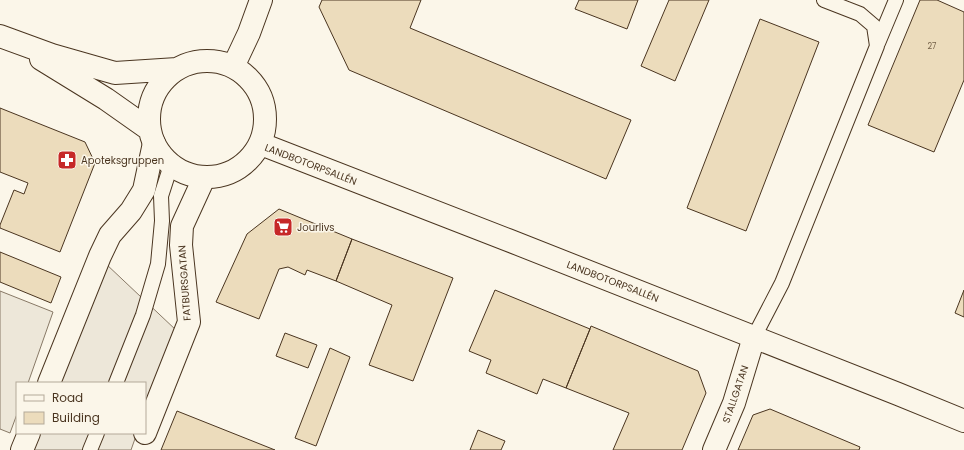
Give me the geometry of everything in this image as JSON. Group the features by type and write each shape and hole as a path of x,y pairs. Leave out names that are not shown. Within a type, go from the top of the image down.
{"street":[{"path":"233,66 249,33 261,0"},
{"path":"7,38 52,55 116,73 177,69 195,62 214,61 233,66 251,80 263,100 266,122 261,144 247,163 227,175 204,178 172,166 152,136 106,100 7,38"},
{"path":"49,382 100,256 110,235 131,211 144,190 152,136 149,112 154,95 164,80 177,69"},
{"name":"LANDBOTORPSALLÉN","path":"261,144 754,337 964,422"},
{"name":"FATBURSGATAN","path":"146,430 189,322 181,245 182,226 204,178"},
{"name":"STALLGATAN","path":"714,450 734,403 754,337"},
{"path":"22,450 29,434"},
{"name":"FATBURSGATAN","path":"138,450 145,434"}],"lane":[{"path":"824,0 860,14 874,26 877,46"},
{"path":"754,337 782,283 896,0"},
{"path":"116,382 143,315 158,264 162,221 161,196 172,166"},
{"path":"159,249 182,235"},
{"path":"90,450 97,434"}],"shaded area":[{"path":"105,263 177,331 146,410 146,382 58,382"},
{"path":"0,291 53,312 28,382 16,382 16,417 10,433 0,429"},
{"path":"38,434 137,434 131,450 32,450"}],"building":[{"path":"322,0 421,0 410,28 631,120 606,179 349,70 319,7"},
{"path":"579,0 638,0 627,29 575,9"},
{"path":"669,0 709,0 675,81 641,66"},
{"path":"920,0 937,0 964,12 964,80 934,152 868,125"},
{"path":"760,19 819,42 746,231 687,208"},
{"path":"0,108 85,142 95,163 60,252 0,228 14,190 24,194 28,183 0,172"},
{"path":"279,209 352,239 336,281 307,270 305,275 288,267 279,269 259,319 216,302 247,234"},
{"path":"352,239 453,278 413,381 369,365 392,305 336,281"},
{"path":"0,252 61,277 51,303 0,282"},
{"path":"495,290 590,329 566,388 543,379 537,394 486,373 491,360 469,351"},
{"path":"964,290 964,317 955,313"},
{"path":"591,326 698,371 706,393 682,450 613,450 629,413 566,388"},
{"path":"285,333 317,345 308,368 276,356"},
{"path":"330,348 350,357 316,446 295,438"},
{"path":"770,409 860,447 859,450 738,450 753,415"},
{"path":"177,411 275,450 161,450"},
{"path":"478,430 505,441 501,450 470,450"}],"place":[{"name":"Apoteksgruppen","path":"67,160"},
{"name":"Jourlivs","path":"283,227"}]}
